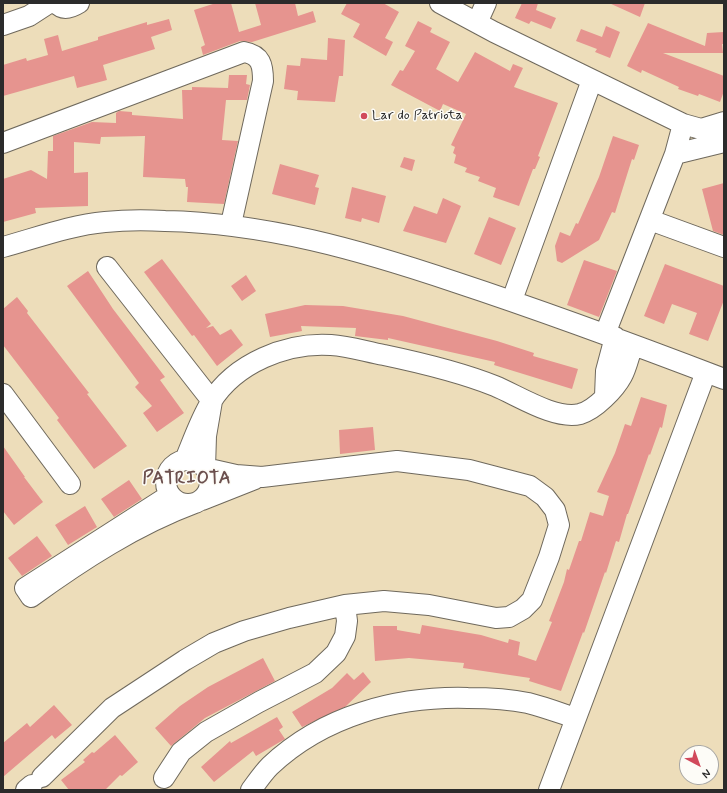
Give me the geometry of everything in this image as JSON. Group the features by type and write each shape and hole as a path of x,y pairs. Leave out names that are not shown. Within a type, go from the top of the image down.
{"street":[{"path":"3,25 29,16 49,3"},
{"path":"56,3 65,8 72,7 79,3"},
{"path":"440,3 477,23 683,124 700,129 724,122"},
{"path":"477,23 486,3"},
{"path":"3,143 244,52 253,53 260,60 263,71 263,81 231,224"},
{"path":"512,300 592,80"},
{"path":"185,460 212,401 233,377 254,362 277,352 305,344 333,344 425,364 494,386 539,407 560,413 579,414 588,411 601,402 622,376 618,339 650,220 675,154 683,124"},
{"path":"675,154 724,142"},
{"path":"3,247 105,222 152,220 231,224 332,244 377,256 512,300 715,375 575,718 549,790"},
{"path":"650,220 724,247"},
{"path":"107,267 212,401 206,436 205,468"},
{"path":"3,394 70,484"},
{"path":"185,460 200,463 205,468 211,481 207,495 199,502 181,503 170,495 166,481 168,474 178,462 185,460"},
{"path":"33,784 112,708 196,653 214,643 244,631 289,618 344,605 384,601 407,602 484,616 509,617 523,609 532,600 549,557 558,525 555,510 545,497 530,486 469,470 397,461 262,477 236,475 205,468"},
{"path":"170,495 28,593 121,538 177,510 199,502 222,490 262,477"},
{"path":"164,778 181,752 206,732 315,673 336,653 345,636 347,621 344,605"},
{"path":"251,790 269,767 302,741 325,727 357,713 392,704 426,698 497,698 528,703 575,718"}],"building":[{"path":"216,3 231,3 239,32 261,25 255,3 295,3 298,16 313,11 316,22 252,42 240,41 203,55 201,47 205,45 194,10"},
{"path":"347,3 383,3 399,12 385,38 393,42 386,56 353,37 360,24 341,14"},
{"path":"522,3 538,3 536,10 556,18 551,29 531,21 529,24 515,18"},
{"path":"609,3 645,3 640,17"},
{"path":"169,19 172,30 151,37 155,49 103,65 107,80 77,88 74,76 3,96 3,65 26,58 27,61 48,55 44,39 58,35 62,51 98,40 98,37 147,22 147,25"},
{"path":"418,21 432,28 430,32 450,42 436,69 458,82 475,52 510,71 513,64 523,68 514,87 558,103 538,156 540,157 535,169 533,169 519,206 493,197 496,188 478,181 480,177 465,172 467,168 454,163 456,155 453,153 455,147 451,145 466,114 443,104 440,111 391,85 400,70 403,71 415,51 405,46"},
{"path":"648,23 705,46 707,33 724,32 724,44 722,44 723,53 663,53 724,76 724,91 720,102 699,94 698,96 678,89 679,87 642,70 641,73 627,66"},
{"path":"606,26 620,32 610,58 595,52 597,49 576,41 581,29 602,37"},
{"path":"328,38 345,40 343,76 339,76 335,102 297,100 298,91 284,89 287,65 300,66 301,58 327,60"},
{"path":"229,75 247,75 246,84 250,85 247,100 226,100 222,140 238,141 224,204 187,202 188,187 186,187 185,179 143,177 145,136 101,137 100,144 74,142 74,173 88,172 88,206 35,208 36,213 3,222 3,179 31,170 47,179 48,151 53,151 53,136 92,122 116,123 116,113 119,111 132,112 132,115 183,119 182,90 192,90 192,87 228,88"},
{"path":"613,136 639,145 634,160 632,159 615,213 612,212 599,240 562,263 557,261 555,246 560,232 570,236 576,223 578,224 599,177"},
{"path":"404,157 415,160 412,171 400,167"},
{"path":"280,164 319,175 315,187 319,188 315,205 272,194"},
{"path":"724,183 724,235 713,231 702,189"},
{"path":"352,187 386,196 379,223 362,218 361,222 345,218"},
{"path":"443,198 461,206 446,243 403,231 414,206 437,214"},
{"path":"489,217 516,228 501,265 474,254"},
{"path":"162,259 211,324 206,328 213,326 220,335 231,329 243,345 217,366 194,335 192,336 144,272"},
{"path":"584,260 617,271 599,317 567,305"},
{"path":"665,264 724,286 724,300 708,341 689,334 697,313 672,304 664,324 644,316"},
{"path":"88,271 113,309 165,377 160,380 184,413 157,432 143,413 152,406 135,387 139,383 67,286"},
{"path":"246,275 256,291 242,301 231,286"},
{"path":"17,297 28,311 27,313 89,393 87,394 127,446 94,469 57,420 59,418 3,345 3,309"},
{"path":"305,305 343,306 403,316 497,341 534,353 533,356 578,369 572,389 494,365 495,362 388,338 388,340 355,336 356,328 301,326 302,331 270,337 265,314"},
{"path":"641,397 667,405 662,428 660,427 650,455 649,454 627,514 619,542 616,541 584,633 583,632 561,691 529,681 530,678 463,668 464,663 409,658 375,661 373,626 397,626 397,630 420,634 422,625 481,635 508,643 509,639 520,642 518,655 536,661 552,622 549,621 564,582 567,569 569,570 579,541 581,541 590,512 603,516 609,496 597,492 615,453 625,424 631,426"},
{"path":"373,427 375,450 340,454 339,430"},
{"path":"3,446 43,502 14,525 3,511"},
{"path":"129,480 142,499 114,517 101,499"},
{"path":"85,506 97,527 68,545 55,525"},
{"path":"37,536 52,556 22,576 8,558"},
{"path":"263,658 275,681 205,718 171,746 155,728 180,706 208,687"},
{"path":"363,672 371,682 345,707 302,727 292,712 332,688 347,673 354,680"},
{"path":"54,705 72,725 55,739 52,735 3,777 3,743 27,723 30,727"},
{"path":"277,717 283,727 279,730 285,739 256,756 253,751 214,782 201,767 230,741 231,743"},
{"path":"115,735 138,762 122,776 120,775 105,790 69,790 61,780 85,762 83,760 92,752 94,753"}],"place":[{"name":"Lar do Patriota","path":"364,116"}],"district":[{"name":"PATRIOTA","path":"187,479"}]}
